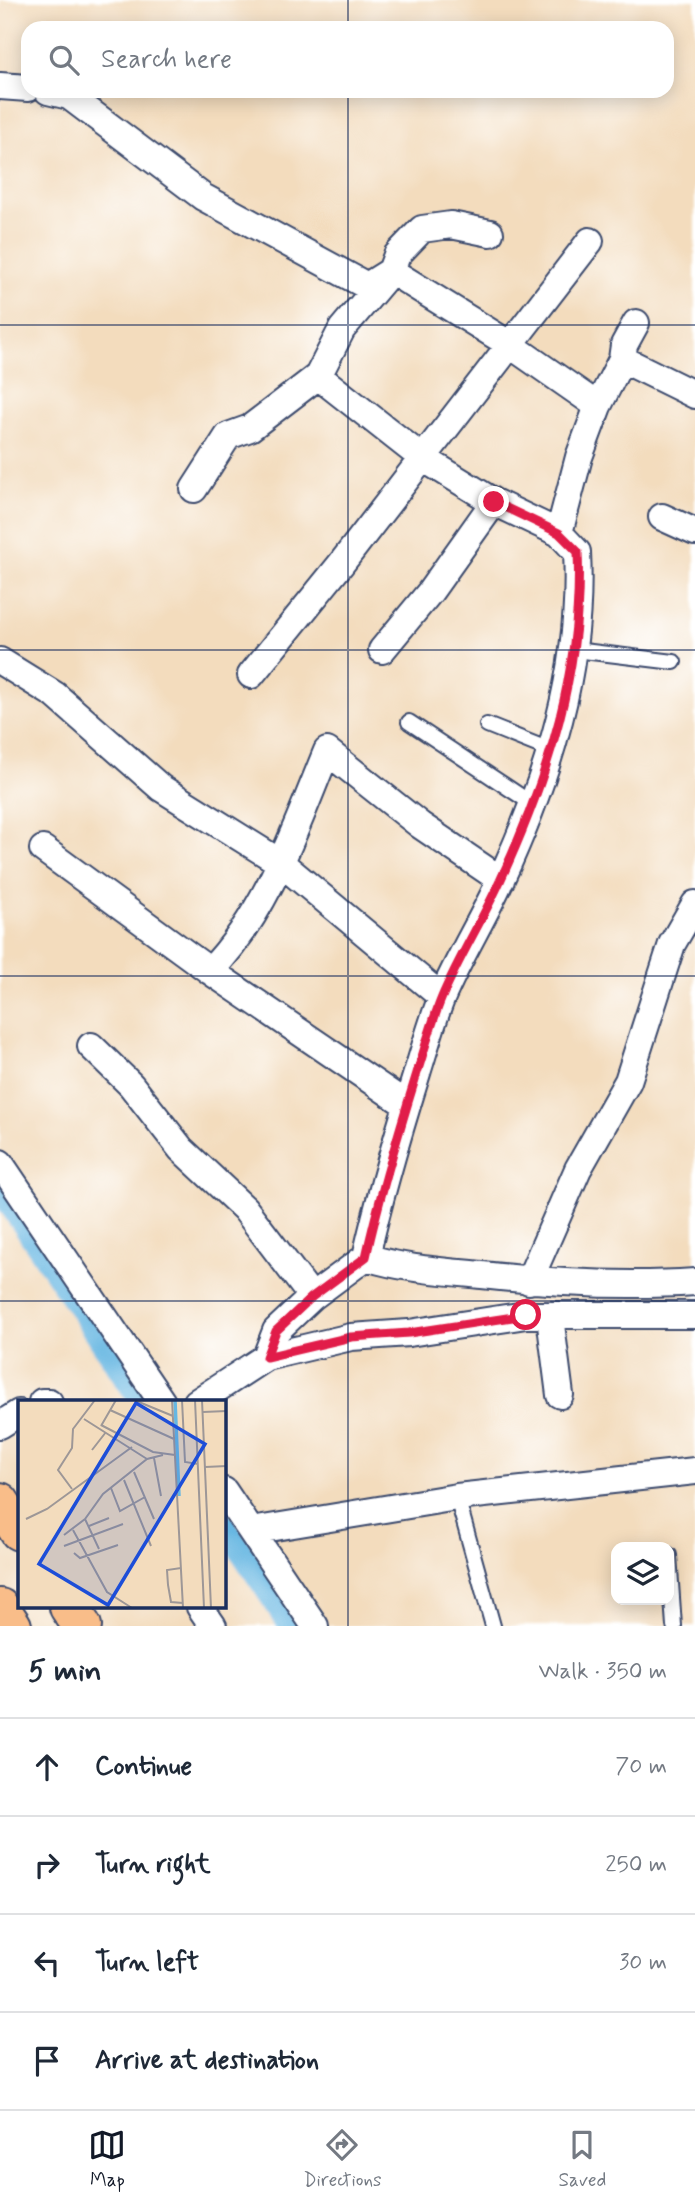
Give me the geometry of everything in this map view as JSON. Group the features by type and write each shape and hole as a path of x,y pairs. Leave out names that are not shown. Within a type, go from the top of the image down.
{"main road":[{"path":"0,1502 18,1529"},
{"path":"0,1608 12,1626"},
{"path":"70,1608 82,1626"}],"street":[{"path":"0,86 21,88"},
{"path":"72,98 203,197 303,253 366,286 391,271"},
{"path":"194,489 228,436 250,428 318,376 342,329 391,271 397,255 422,229 451,225 490,233"},
{"path":"251,675 341,564 590,241"},
{"path":"391,271 509,344 598,406"},
{"path":"559,533 579,457 598,406 622,359 624,345 636,323"},
{"path":"622,359 695,395"},
{"path":"266,1357 276,1331 312,1297 366,1257 381,1190 442,998 501,880 534,805 552,751 575,650 580,598 578,552 559,533 494,502 421,457 318,376"},
{"path":"382,650 430,592 494,502"},
{"path":"662,517 695,532"},
{"path":"0,661 55,695 161,788 281,863 442,998"},
{"path":"210,971 233,948 281,863 327,751 420,825 501,880"},
{"path":"43,849 210,971 407,1105"},
{"path":"529,1281 578,1168 628,1081 672,944 695,904"},
{"path":"91,1046 131,1085 181,1149 245,1209 312,1297"},
{"path":"0,1163 161,1400"},
{"path":"366,1257 400,1267 594,1286 695,1282"},
{"path":"200,1400 266,1357 351,1337 409,1333 526,1315 695,1315"},
{"path":"550,1317 560,1395"},
{"path":"0,1425 18,1414"},
{"path":"251,1531 457,1497 695,1471"},
{"path":"226,1494 315,1626"},
{"path":"201,1608 213,1626"}],"lane":[{"path":"575,650 674,662"},
{"path":"410,722 534,805"},
{"path":"487,725 552,751"},
{"path":"457,1497 493,1626"},
{"path":"673,1605 674,1626"}],"waterway":[{"path":"0,1189 141,1400"},
{"path":"226,1528 291,1626"}],"route":[{"path":"494,502 559,533 578,552 580,598 575,650 552,751 534,805 501,880 442,998 381,1190 366,1257 312,1297 276,1331 266,1357 351,1337 409,1333 526,1315"}]}
